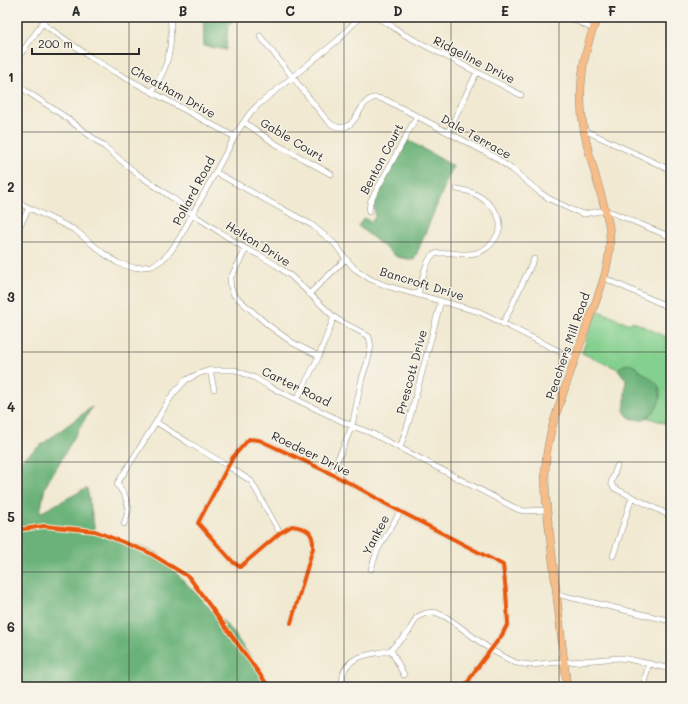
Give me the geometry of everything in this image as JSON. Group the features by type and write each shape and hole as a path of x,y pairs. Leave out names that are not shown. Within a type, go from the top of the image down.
{"main road":[{"name":"Peachers Mill Road","path":"567,687 547,510 545,469 548,444 555,416 604,278 609,256 609,225 584,130 580,91 581,76 587,46 598,17"}],"street":[{"path":"17,59 47,17"},
{"path":"152,92 166,64 169,50 170,17"},
{"name":"Pollard Road","path":"17,202 75,230 118,263 134,268 152,266 162,260 170,252 179,239 215,172 250,113 338,40 359,17"},
{"name":"Ridgeline Drive","path":"376,17 403,34 521,95"},
{"path":"568,17 593,29"},
{"name":"Cheatham Drive","path":"42,23 90,57 115,72 235,137"},
{"path":"260,36 293,78"},
{"path":"448,132 477,72"},
{"name":"Dale Terrace","path":"293,78 328,121 334,126 341,127 348,125 352,122 366,102 372,98 380,98 497,158 548,198 572,210 584,214 606,211 611,212 671,237"},
{"name":"Helton Drive","path":"17,84 64,116 136,173 174,199 192,214 246,249 259,254 276,265 292,277 342,323 362,332 369,337 371,346 362,378 352,426 331,474"},
{"name":"Benton Court","path":"369,212 370,202 417,116"},
{"name":"Gable Court","path":"244,122 274,143 331,174"},
{"path":"584,130 671,170"},
{"name":"Bancroft Drive","path":"215,172 312,225 335,244 346,259 359,272 375,281 387,286 474,310 575,359"},
{"path":"418,294 424,271 428,260 432,255 451,252 463,254 477,253 486,249 495,240 500,229 500,219 495,210 487,202 468,191 457,189"},
{"path":"17,231 29,208"},
{"path":"246,249 230,279 231,288 234,295 268,325 293,343 319,356"},
{"path":"309,294 346,259"},
{"path":"503,324 534,259"},
{"path":"604,278 671,308"},
{"name":"Prescott Drive","path":"400,448 409,421 441,301"},
{"path":"297,399 319,356 334,317"},
{"path":"210,370 214,389"},
{"name":"Carter Road","path":"124,524 129,509 125,496 117,484 173,394 186,380 210,370 235,370 255,378 270,387 352,426 371,433 517,509 524,511 547,510"},
{"path":"156,422 251,481 280,534"},
{"name":"Roedeer Drive","path":"291,624 313,548 313,540 310,534 302,528 292,526 240,567 233,562 198,523 233,456 248,439 259,440 331,474 503,566 508,623 502,636 474,672 465,687"},
{"path":"616,466 611,481 612,487 671,516"},
{"path":"613,556 632,497"},
{"name":"Yankee","path":"371,569 377,551 400,512"},
{"path":"556,594 671,621"},
{"path":"342,687 344,673 349,663 366,655 391,650 409,631 417,617 426,613 435,612 446,617 491,650 516,663 531,665 618,658 649,663 671,669"},
{"path":"391,650 404,675"},
{"path":"643,687 649,663"}],"green space":[{"path":"203,17 237,17 228,26 226,50 204,46"},
{"path":"408,140 453,166 414,260 397,257 358,226 364,218 370,221 374,219 374,199"},
{"path":"596,310 630,324 632,321 671,339 671,425 624,410 632,385 625,372 582,353"},
{"path":"627,364 634,366 657,384 660,392 660,398 656,410 642,420 631,418 624,410 626,380 618,369"},
{"path":"92,407 45,487 40,513 87,488 95,531 157,553 233,632 271,687 17,687 17,463"}],"cycle path":[{"path":"291,623 313,548 311,535 302,528 292,526 280,533 240,567 233,562 198,523 233,457 249,439 259,440 308,462 503,565 508,623 502,635 474,672 465,687"},
{"path":"17,530 44,526 95,531 148,552 189,577 269,687"}]}
